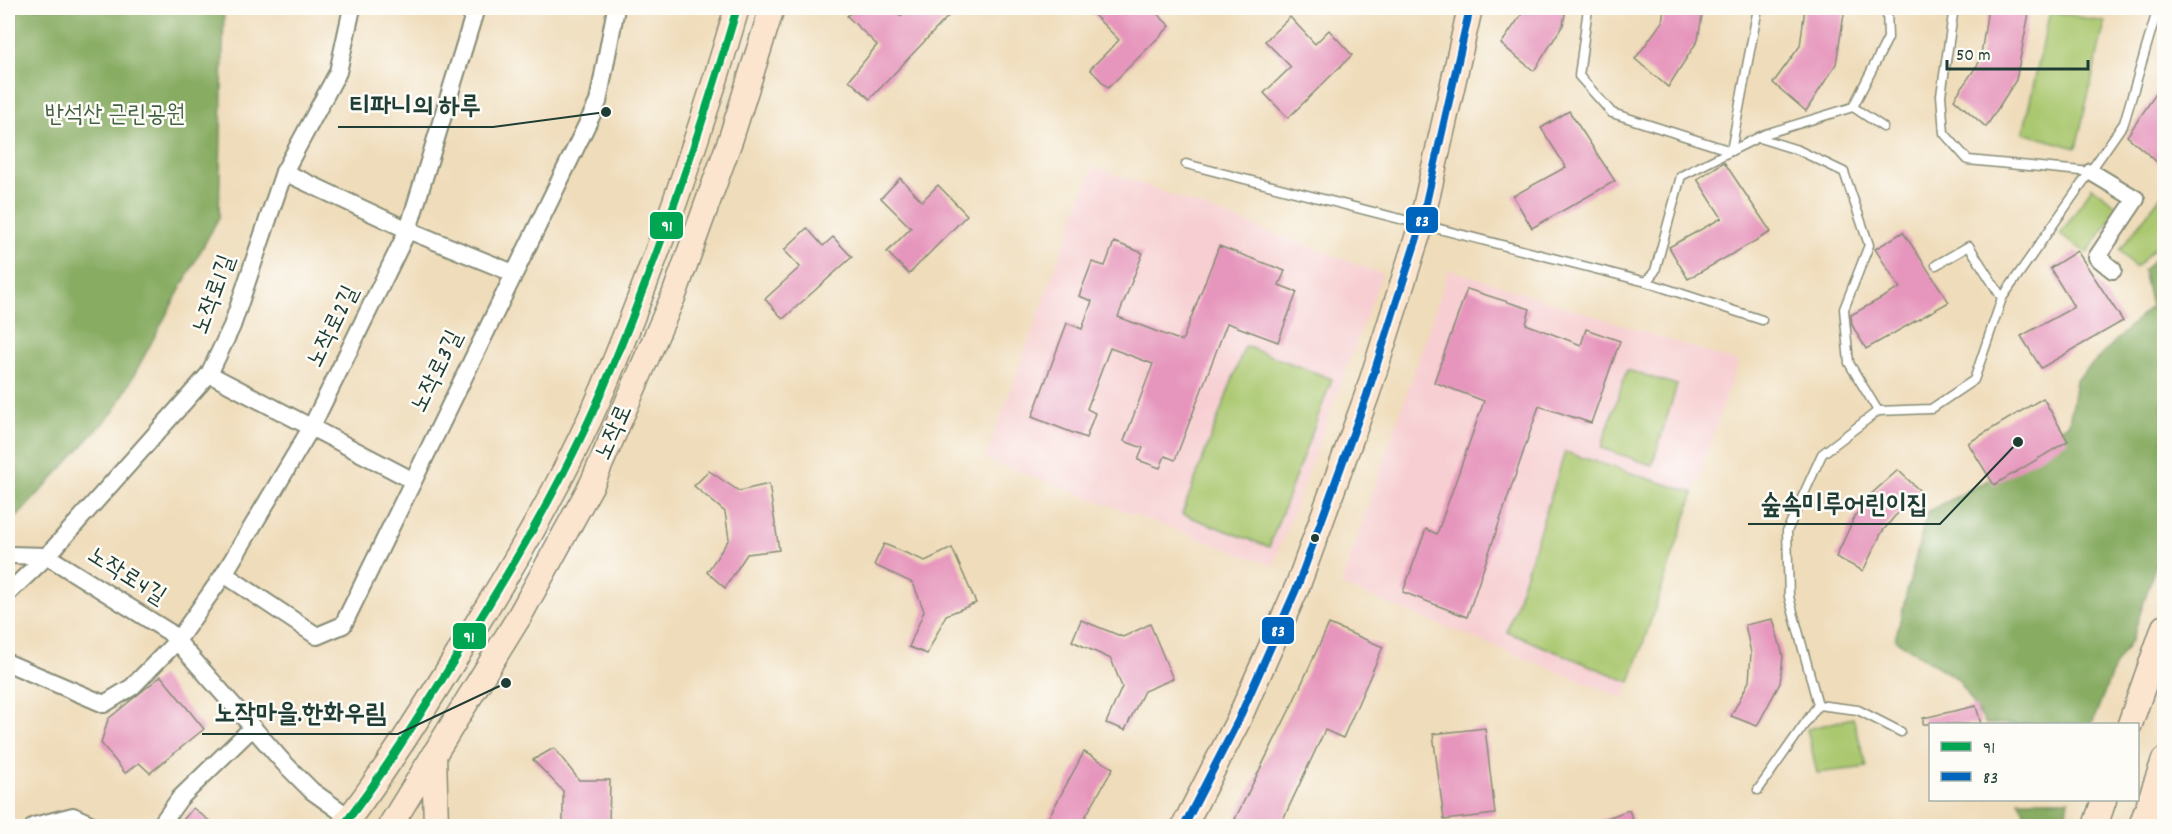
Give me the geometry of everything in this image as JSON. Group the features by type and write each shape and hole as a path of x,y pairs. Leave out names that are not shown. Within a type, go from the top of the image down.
{"street":[{"name":"노작로1길","path":"47,556 209,374 232,326 284,172 338,72 352,8"},
{"name":"노작로2길","path":"177,641 224,574 311,428 408,230 476,8"},
{"name":"노작로3길","path":"224,574 317,636 343,625 597,102 616,8"},
{"name":"노작로","path":"352,824 505,577 565,468 603,389 668,227 697,144 737,8"},
{"name":"노작로","path":"390,826 519,617 558,548 617,429 678,284 731,138 772,8"},
{"path":"1184,826 1238,721 1298,585 1367,395 1421,225 1470,8"},
{"path":"284,172 408,230 513,273"},
{"path":"2091,172 2136,200 2097,257 2113,270"},
{"path":"209,374 412,480"},
{"name":"노작로4길","path":"8,555 47,556 169,632 252,728 312,790 352,824"},
{"name":"노작로4길","path":"8,593 47,556"},
{"path":"2130,723 2164,627"},
{"path":"8,663 104,704 132,687 177,641"},
{"path":"160,826 180,798 252,728"},
{"path":"407,733 406,749 411,760 423,763 434,754"},
{"path":"434,754 436,826"},
{"path":"2141,826 2164,760"},
{"path":"2095,826 2104,801"},
{"path":"34,826 73,816 95,826"}],"lane":[{"path":"1588,8 1579,76 1612,113 1731,151"},
{"path":"1731,151 1758,8"},
{"path":"1646,282 1655,271 1681,176 1759,138 1853,107 1888,38 1887,8"},
{"path":"1954,8 1941,95 1944,133 1968,160 2091,172"},
{"path":"1818,705 1789,597 1787,531 1822,454 1878,411 1931,409 1974,380 2002,298 2124,123 2157,10"},
{"path":"1853,107 1883,127"},
{"path":"1759,138 1798,150 1844,172 1869,244 1844,309 1849,363 1878,411"},
{"path":"1186,164 1646,282 1762,320"},
{"path":"1936,265 1969,246 2002,298"},
{"path":"1818,705 1858,710 1901,732"},
{"path":"1758,790 1818,705"}],"shaded area":[{"path":"1093,166 1382,274 1273,566 985,459"},
{"path":"1449,269 1738,362 1624,698 1341,585"}],"green space":[{"name":"반석산 근린공원","path":"8,8 224,8 219,217 115,410 17,517 8,518"},
{"path":"2050,11 2105,22 2076,148 2023,133"},
{"path":"2092,187 2119,207 2087,253 2060,235"},
{"path":"2164,192 2164,239 2135,268 2120,250"},
{"path":"2164,250 2164,539 2132,639 2115,665 2092,723 1985,723 1958,679 1895,640 1927,512 1985,482 2069,423 2076,380 2151,306 2143,270"},
{"path":"1245,346 1332,379 1269,547 1182,514"},
{"path":"1627,370 1677,385 1652,465 1601,448"},
{"path":"1565,452 1694,493 1630,682 1507,632"},
{"path":"1853,718 1867,767 1817,773 1807,729"},
{"path":"2019,801 2069,801 2065,826 2030,826"}],"building":[{"path":"856,8 892,8 901,16 907,8 956,8 870,99 849,80 877,45 847,16"},
{"path":"1087,8 1151,8 1170,26 1108,88 1090,69 1119,40"},
{"path":"1526,8 1566,8 1563,25 1534,71 1501,44"},
{"path":"1664,8 1703,8 1698,40 1668,87 1635,59 1662,22"},
{"path":"1805,8 1845,8 1836,64 1806,111 1773,83 1800,46"},
{"path":"1988,8 2030,8 2016,80 1986,127 1954,99 1980,61"},
{"path":"1290,17 1315,44 1329,30 1352,55 1288,118 1264,93 1291,67 1265,41"},
{"path":"2164,82 2164,168 2127,136"},
{"path":"1569,111 1615,181 1532,228 1513,196 1566,167 1541,128"},
{"path":"1724,162 1771,232 1688,279 1669,247 1722,218 1697,179"},
{"path":"900,178 922,201 938,185 967,215 909,274 887,252 911,228 881,198"},
{"path":"807,228 823,246 833,237 852,257 783,319 765,299 800,267 784,250"},
{"path":"1903,232 1949,302 1866,349 1852,325 1851,315 1900,288 1875,249"},
{"path":"1114,242 1143,253 1118,317 1182,341 1219,246 1285,271 1279,285 1297,292 1278,342 1227,323 1175,460 1165,456 1160,468 1138,460 1143,448 1124,441 1153,364 1110,348 1087,409 1095,413 1086,438 1032,417 1067,323 1082,329 1092,301 1079,296 1092,262 1105,266"},
{"path":"2077,251 2123,321 2041,368 2021,336 2074,307 2050,268"},
{"path":"1467,289 1530,309 1526,324 1581,345 1586,329 1620,341 1591,423 1539,406 1467,617 1403,592 1426,529 1437,534 1484,401 1434,382"},
{"path":"2043,398 2068,441 1994,485 1968,443"},
{"path":"1898,470 1922,493 1895,516 1882,532 1863,571 1836,557 1855,516 1870,495"},
{"path":"709,471 739,491 769,484 779,550 747,554 725,588 707,572 729,539 725,512 694,486"},
{"path":"884,544 925,561 952,548 976,603 946,615 927,654 909,647 924,611 913,583 874,565"},
{"path":"1773,619 1783,656 1780,683 1757,726 1731,716 1749,681 1751,653 1745,625"},
{"path":"1081,620 1123,637 1150,624 1173,679 1144,691 1125,730 1106,723 1122,687 1111,659 1072,641"},
{"path":"1329,624 1383,647 1343,738 1325,730 1280,826 1250,826 1235,819"},
{"path":"161,676 204,729 150,773 139,763 125,773 101,743 108,719"},
{"path":"1976,706 1981,723 1923,724 1923,718"},
{"path":"1485,728 1495,814 1444,820 1433,734"},
{"path":"554,748 579,780 610,780 609,826 563,826 563,791 533,760"},
{"path":"1084,752 1113,768 1080,826 1044,826"},
{"path":"193,808 216,826 178,826"},
{"path":"1629,810 1635,826 1588,825"}],"transit line":[{"name":"91","path":"343,826 397,750 490,602 551,497 587,426 659,248 737,8"},
{"name":"83","path":"1184,826 1238,721 1298,585 1367,395 1421,225 1470,8"}],"place":[{"name":"티파니의 하루","path":"606,112"},
{"name":"숲속미루어린이집","path":"2018,442"},
{"name":"노작마을.한화우림","path":"506,683"}]}
